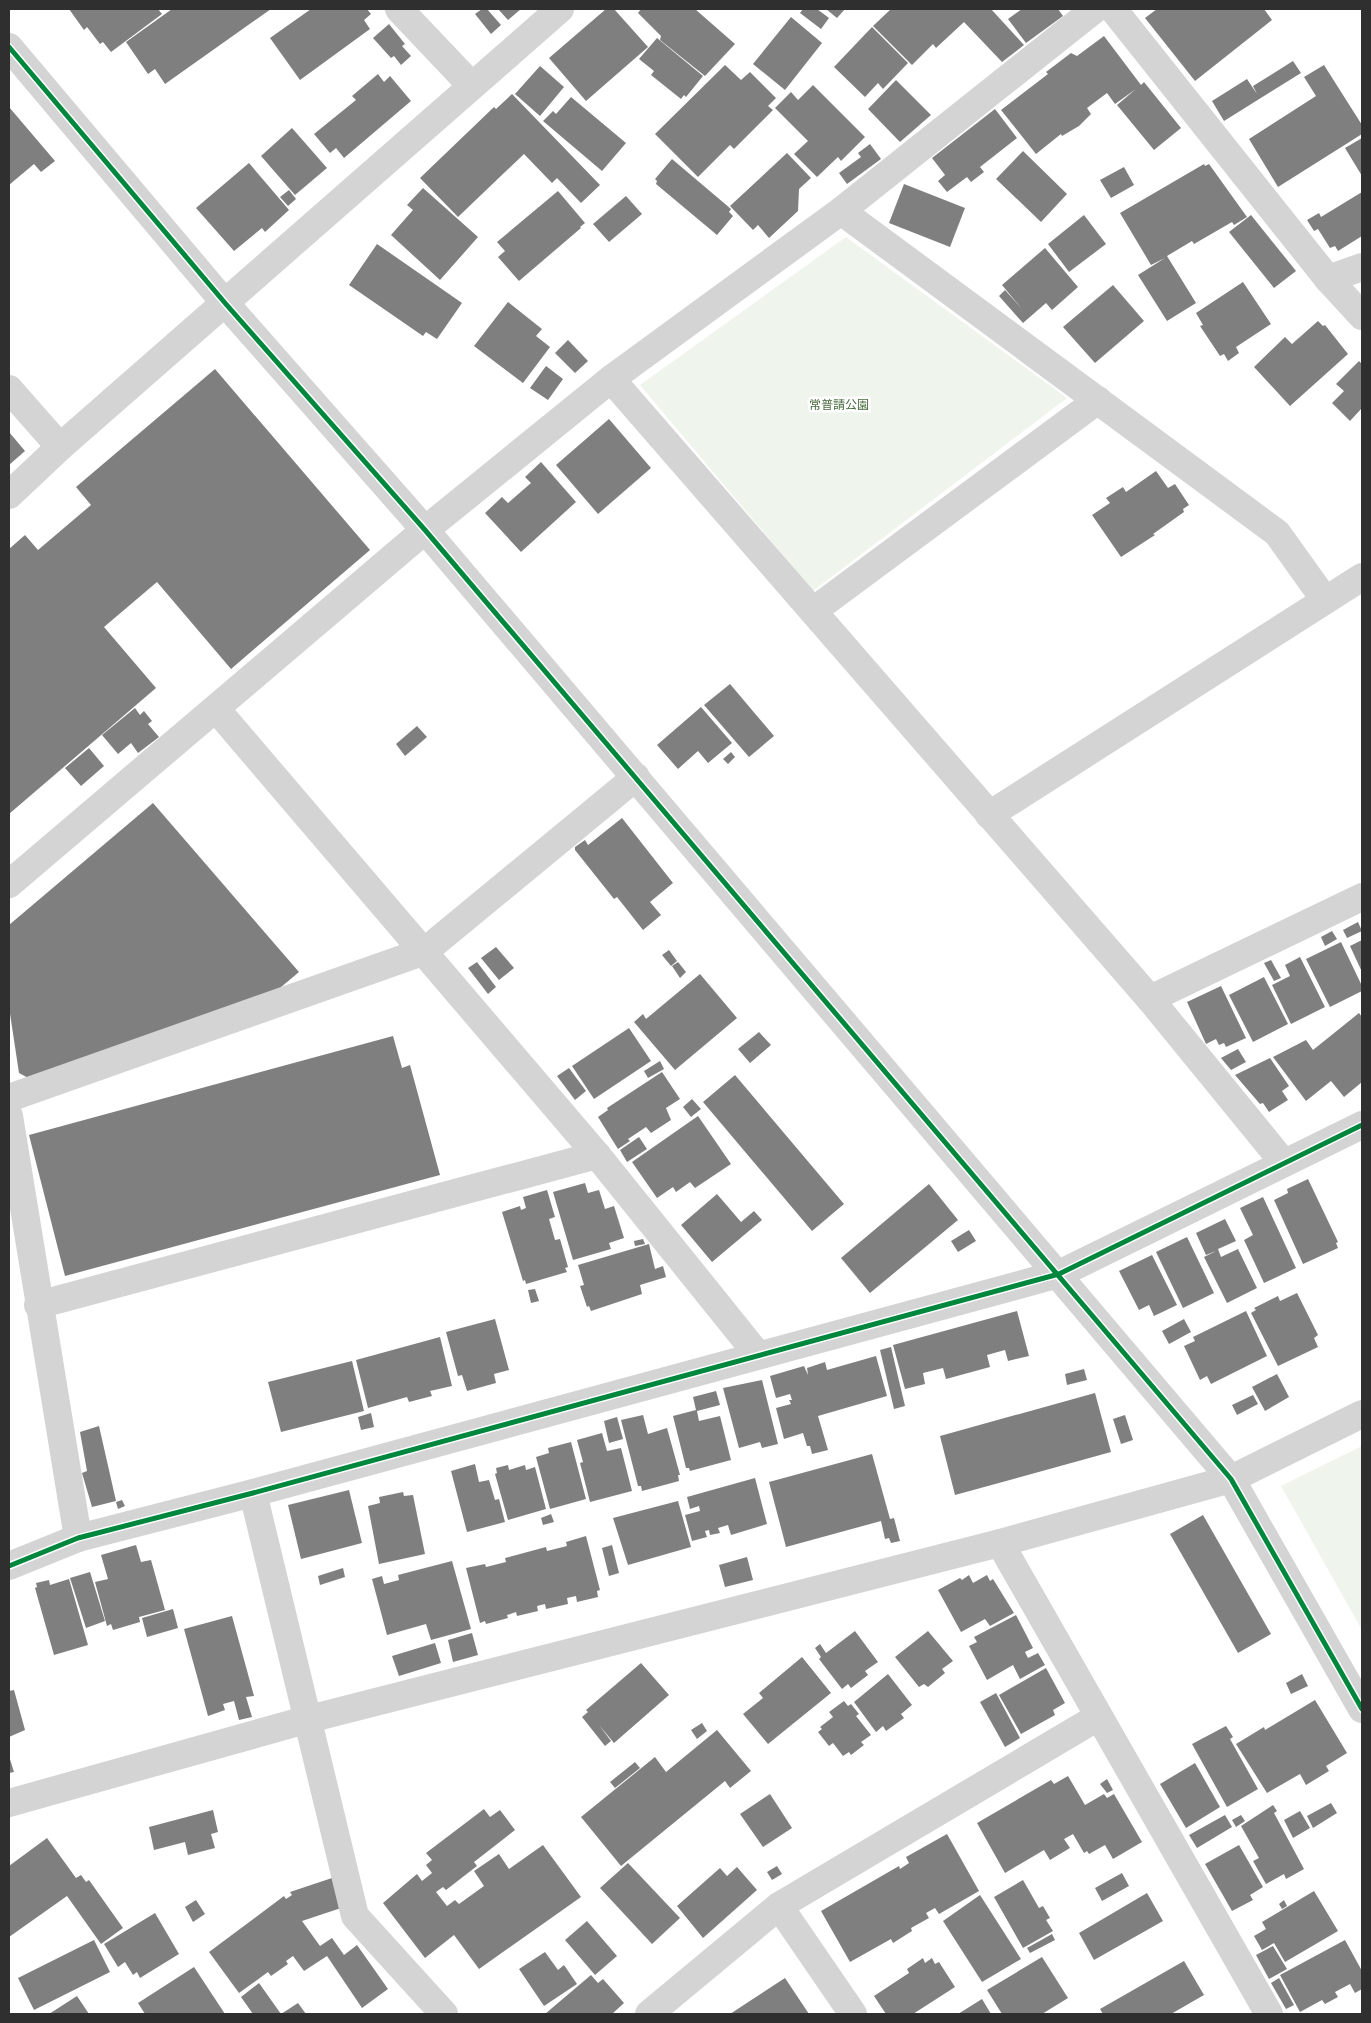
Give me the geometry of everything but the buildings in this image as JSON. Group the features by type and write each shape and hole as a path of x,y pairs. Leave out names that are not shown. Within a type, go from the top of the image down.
{"street":[{"path":"399,9 471,85"},
{"path":"9,495 60,447 560,9"},
{"path":"9,884 426,530 611,379 841,211 1095,9"},
{"path":"1114,9 1328,279 1362,316"},
{"path":"9,47 225,302 426,530 1059,1274 1230,1478 1362,1709"},
{"path":"841,211 1277,533 1325,600"},
{"path":"1328,279 1362,266"},
{"path":"611,379 1150,1000 1284,1163"},
{"path":"9,389 60,447"},
{"path":"812,611 1098,400"},
{"path":"989,815 1362,577"},
{"path":"216,710 597,1155 758,1356"},
{"path":"9,1098 424,951 636,778"},
{"path":"1150,1000 1362,897"},
{"path":"9,1116 38,1305 78,1538"},
{"path":"9,1566 78,1538 253,1493 1059,1274 1362,1126"},
{"path":"38,1305 597,1155"},
{"path":"9,1803 308,1719 1000,1543 1230,1478 1362,1414"},
{"path":"253,1493 355,1916 444,2014"},
{"path":"1000,1543 1269,2014"},
{"path":"649,2014 779,1906 1098,1717"},
{"path":"779,1906 853,2014"}],"green space":[{"name":"常普請公園","path":"846,237 1067,398 813,591 640,385"},
{"path":"1362,1446 1362,1630 1281,1486"}],"cycle path":[{"path":"9,47 225,303 425,530 1231,1479 1362,1709"},
{"path":"9,1566 78,1538 253,1493 1059,1274 1362,1125"}]}
